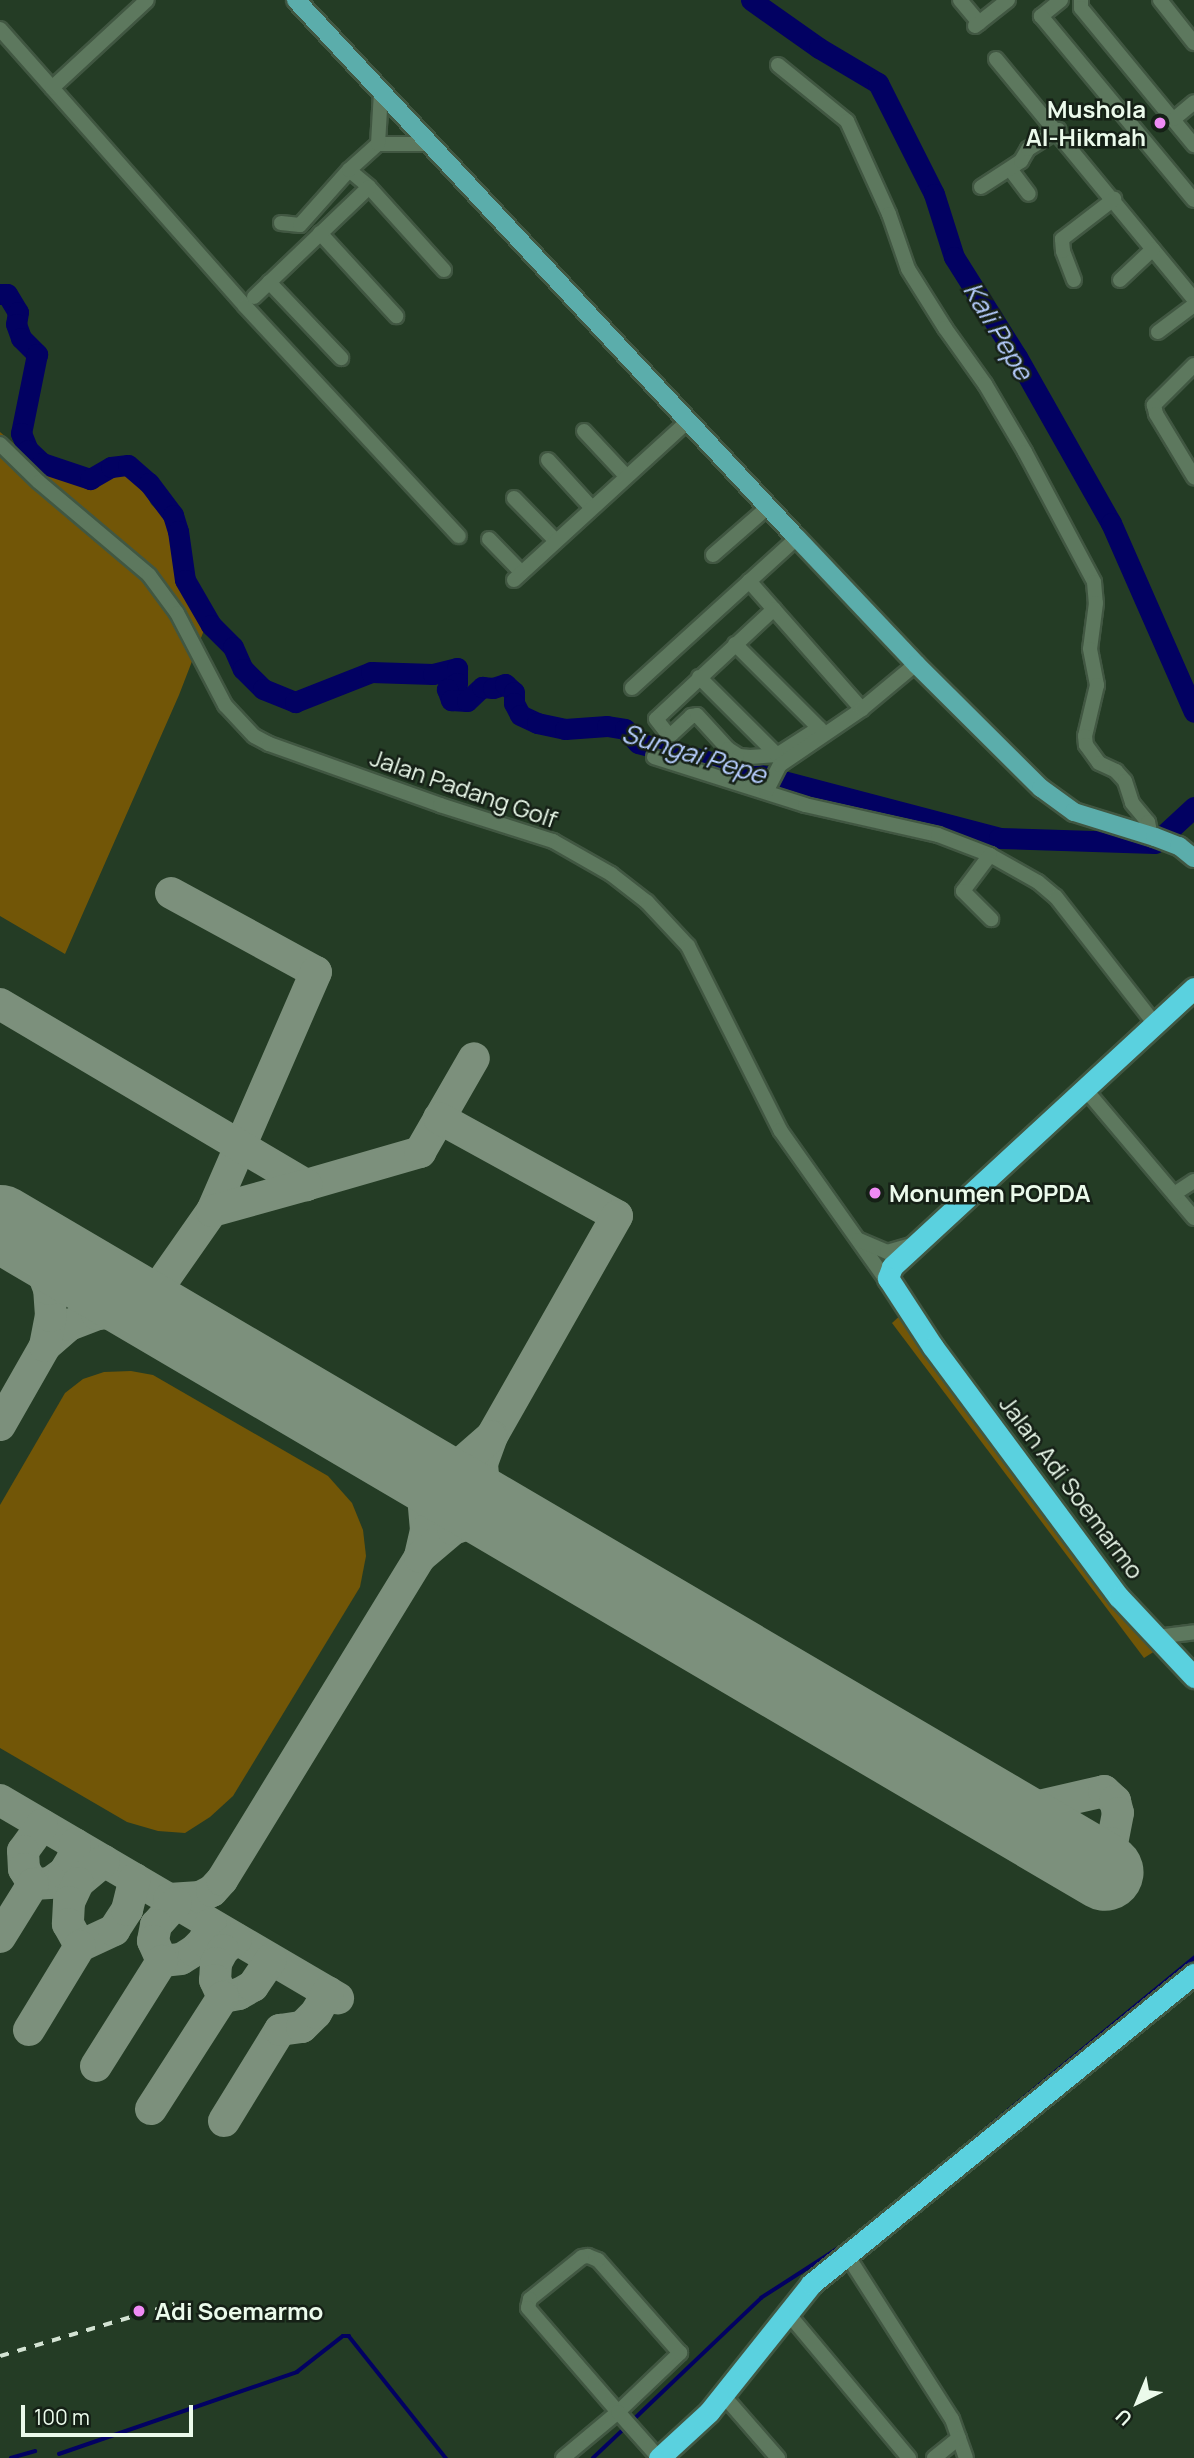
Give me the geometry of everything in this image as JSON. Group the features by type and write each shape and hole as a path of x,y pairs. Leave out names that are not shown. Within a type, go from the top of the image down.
{"highway":[{"name":"Jalan Adi Soemarmo","path":"1194,988 884,1271 916,1322 1111,1586 1194,1677"},
{"name":"Jalan Adi Soemarmo","path":"916,1322 904,1288 908,1262 918,1242"},
{"path":"659,2458 723,2395 786,2311 811,2284 1194,1974"}],"main road":[{"path":"296,0 916,664 1062,805 1086,816 1179,846 1194,858"}],"street":[{"path":"52,88 147,0"},
{"path":"960,0 977,24 1009,0"},
{"path":"1061,0 1041,16 1194,200"},
{"path":"1081,0 1081,8 1194,145"},
{"path":"1160,0 1194,43"},
{"path":"0,29 319,387 458,536"},
{"path":"996,59 1058,130 1194,299"},
{"path":"778,65 803,82 846,121 889,215 908,269 1025,452 1094,582 1096,603 1090,649 1097,685 1085,736 1086,745 1099,764 1116,771 1125,781 1132,803 1148,822 1153,836"},
{"path":"378,144 381,92"},
{"path":"1174,119 1194,102"},
{"path":"981,187 1021,161 1028,149 1058,130"},
{"path":"281,223 300,225 349,170 378,144 431,144"},
{"path":"1010,169 1029,194"},
{"path":"349,170 369,187 444,270"},
{"path":"254,297 369,187"},
{"path":"1074,280 1063,251 1062,239 1114,200"},
{"path":"320,233 396,316"},
{"path":"1120,280 1153,249"},
{"path":"269,282 341,358"},
{"path":"1158,332 1194,305"},
{"path":"1192,371 1158,398 1154,409 1194,477"},
{"path":"489,538 518,576 689,420"},
{"path":"584,431 626,475"},
{"name":"Jalan Padang Golf","path":"0,444 39,482 149,575 177,613 225,705 254,736 269,744 426,800 553,841 611,874 647,902 671,926 694,956 780,1130 852,1236 884,1271"},
{"path":"548,460 592,508"},
{"path":"514,498 555,540"},
{"path":"713,555 768,507"},
{"path":"632,688 797,538"},
{"path":"749,581 862,709"},
{"path":"774,609 656,719 667,733 675,733 691,716 697,715 733,753 750,757 837,813 938,835 990,855 1038,882 1056,897 1155,1024"},
{"path":"735,644 823,732"},
{"path":"654,757 773,774 823,732 862,709 916,664"},
{"path":"699,677 773,774"},
{"path":"990,855 963,891 991,919"},
{"path":"1084,1089 1194,1218"},
{"path":"1174,1194 1194,1181"},
{"path":"852,1236 868,1247 887,1252 918,1242"},
{"path":"1156,1637 1194,1632"},
{"path":"847,2255 952,2419 966,2458"},
{"path":"563,2458 622,2417 678,2357 680,2351 598,2260 588,2256 582,2257 530,2299 527,2306 622,2417 659,2458"},
{"path":"786,2311 909,2458"},
{"path":"723,2395 778,2458"},
{"path":"934,2458 959,2438"}],"shaded area":[{"path":"0,432 45,470 64,462 74,474 87,475 116,464 140,482 151,504 164,517 204,594 192,603 206,625 179,695 65,954 0,916"},
{"path":"903,1313 1155,1651 1144,1658 892,1323"},
{"path":"131,1371 153,1375 328,1476 352,1503 363,1530 366,1556 360,1587 233,1796 210,1817 185,1833 158,1831 127,1822 0,1748 0,1505 65,1393 83,1379 104,1372"}],"waterway":[{"name":"Kali Pepe","path":"751,0 819,48 878,83 934,194 954,257 1017,357 1111,523 1194,712"},
{"name":"Sungai Pepe","path":"0,294 7,294 18,312 16,324 21,338 37,354 21,433 28,450 42,463 90,479 111,467 128,465 149,483 173,515 185,580 211,625 233,647 243,669 263,689 295,702 371,672 433,674 457,668 457,683 447,689 451,700 467,701 482,687 493,688 505,684 514,692 514,703 520,715 537,723 565,729 607,726 625,729 638,743 999,838 1155,843 1194,807"},
{"path":"920,2183 1194,1958"},
{"path":"632,2421 761,2298 840,2247"},
{"path":"59,2454 297,2372 343,2336 349,2336 446,2458"},
{"path":"593,2458 627,2426"},
{"path":"11,2458 35,2451"}],"taxiway":[{"path":"171,893 316,972 212,1211"},
{"path":"0,1004 306,1185 420,1152 474,1058"},
{"path":"439,1118 617,1216 492,1436 482,1464 485,1496 506,1520"},
{"path":"144,1308 212,1211 306,1185"},
{"path":"0,1425 45,1346 51,1316 49,1289 38,1261 16,1233"},
{"path":"45,1346 69,1325 97,1314 124,1312 167,1321"},
{"path":"400,1458 440,1471 460,1464 491,1437"},
{"path":"400,1458 423,1496 426,1530 420,1557"},
{"path":"169,1899 200,1897 212,1891 222,1880 420,1557 453,1529 471,1523 506,1520"},
{"path":"993,1806 1014,1810 1030,1808 1104,1791 1115,1801 1118,1813 1112,1843 1090,1863 1075,1867 1060,1866 1045,1860 1032,1850 1016,1820"},
{"path":"0,1800 338,1998"},
{"path":"42,1825 23,1851 24,1869 33,1884 50,1883 64,1873 73,1858 75,1844"},
{"path":"104,1861 78,1883 69,1902 68,1924 80,1946 114,1930 127,1910 135,1879"},
{"path":"0,1937 33,1884"},
{"path":"176,1903 156,1925 153,1941 162,1961 181,1959 194,1951 204,1941 211,1924"},
{"path":"236,1939 223,1950 216,1963 215,1980 223,1997 239,1994 253,1986 271,1959"},
{"path":"29,2030 80,1946"},
{"path":"96,2066 162,1961"},
{"path":"224,2121 280,2030 302,2027 316,2013 328,1992"},
{"path":"151,2109 223,1997"}],"runway":[{"path":"0,1223 1105,1872"}],"railway":[{"path":"0,2356 174,2304"}],"place":[{"name":"Mushola Al-Hikmah","path":"1160,123"},
{"name":"Monumen POPDA","path":"875,1193"},
{"name":"Adi Soemarmo","path":"139,2311"}]}
